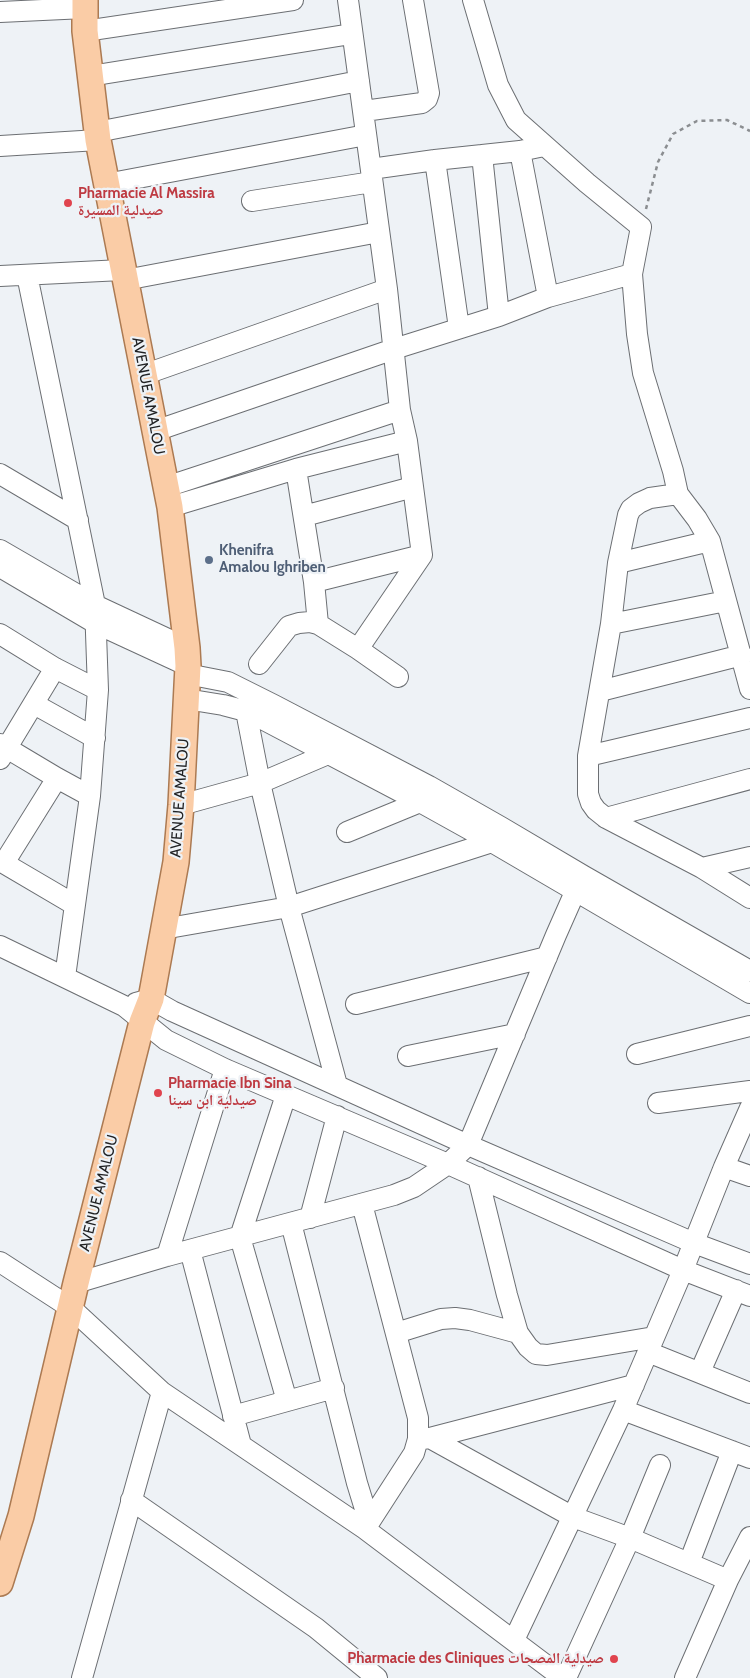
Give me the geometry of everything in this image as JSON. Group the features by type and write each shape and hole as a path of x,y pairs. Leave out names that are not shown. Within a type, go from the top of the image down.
{"main road":[{"name":"AVENUE AMALOU","path":"0,1582 21,1516 71,1308 133,1014 151,999 176,862 181,805 188,663 168,497 106,184 90,76 85,13"}],"street":[{"path":"0,12 85,13 293,0"},
{"path":"348,0 351,34 364,111 387,290 400,410 407,441 422,555 358,649"},
{"path":"364,111 422,102 427,99 429,92 413,0"},
{"path":"473,0 498,85 516,120 587,183 642,227 632,274 637,334 643,374 673,471 678,494 697,519 710,541 750,689"},
{"path":"90,76 351,34"},
{"path":"0,146 98,136 359,81"},
{"path":"106,184 366,135"},
{"path":"252,201 435,160 520,151 544,146"},
{"path":"520,151 548,297"},
{"path":"482,155 499,316"},
{"path":"435,160 459,328"},
{"path":"0,276 124,275 379,232"},
{"path":"155,431 394,349 499,316 548,297 632,274"},
{"path":"27,275 78,520 95,614 98,690 90,796 65,977"},
{"path":"143,375 387,290"},
{"path":"168,497 400,410"},
{"path":"168,497 296,469 407,441"},
{"path":"296,469 314,582 318,624"},
{"path":"0,474 78,520"},
{"path":"304,516 413,487"},
{"path":"678,494 650,498 638,503 631,509 628,515 618,563 611,624 588,756 588,794 596,810 606,818 702,868 750,898"},
{"path":"618,563 710,541"},
{"path":"0,550 95,614"},
{"path":"314,582 422,555"},
{"path":"0,567 345,742 501,827 750,971"},
{"path":"611,624 726,601"},
{"path":"259,664 289,626 310,622 318,624 358,649 398,677"},
{"path":"2,641 98,690"},
{"path":"600,691 742,655"},
{"path":"55,668 34,704 2,750 90,796"},
{"path":"186,699 224,705 246,712 328,754 492,842 750,993"},
{"path":"34,704 94,738"},
{"path":"246,712 260,783 289,907 337,1084"},
{"path":"588,756 750,718"},
{"path":"181,805 260,783 328,754"},
{"path":"57,778 2,862 75,905"},
{"path":"606,818 750,779"},
{"path":"346,832 420,802"},
{"path":"163,929 289,907 492,842"},
{"path":"702,868 750,857"},
{"path":"76,1283 167,1256 394,1195 414,1187 448,1164 468,1145 575,892"},
{"path":"0,946 65,977 133,1014 166,1040 225,1069 478,1177 683,1270 743,1293 700,1372"},
{"path":"356,1004 547,957"},
{"path":"151,999 172,1011 337,1084 468,1145 694,1243 749,1261"},
{"path":"637,1054 750,1026"},
{"path":"408,1056 515,1034"},
{"path":"167,1256 225,1069"},
{"path":"658,1103 750,1091"},
{"path":"286,1095 240,1237 286,1401"},
{"path":"514,1640 623,1410 683,1270 724,1167 750,1110"},
{"path":"337,1116 300,1221 334,1388 367,1525"},
{"path":"724,1167 750,1176"},
{"path":"478,1177 506,1295 518,1333 528,1347 536,1354 547,1355 651,1345 700,1372 750,1393"},
{"path":"362,1204 424,1439 573,1517 630,1538 728,1580"},
{"path":"190,1250 241,1445"},
{"path":"0,1262 71,1308 162,1392 367,1525 564,1678 630,1538 660,1465"},
{"path":"396,1333 441,1319 455,1318 470,1320 518,1333"},
{"path":"367,1525 424,1439 634,1385"},
{"path":"233,1416 334,1388"},
{"path":"82,1678 162,1392"},
{"path":"623,1410 741,1454 689,1562"},
{"path":"131,1500 316,1628 377,1678"},
{"path":"685,1678 728,1580 750,1537"}],"path":[{"path":"642,227 658,162 673,134 697,121 727,120 750,131"}],"place":[{"name":"Pharmacie Al Massira صيدلية المسيرة","path":"68,203"},
{"name":"Khenifra Amalou Ighriben","path":"209,560"},
{"name":"Pharmacie Ibn Sina صيدلية ابن سينا","path":"158,1093"},
{"name":"Pharmacie des Cliniques صيدلية المصحات","path":"614,1659"}]}
